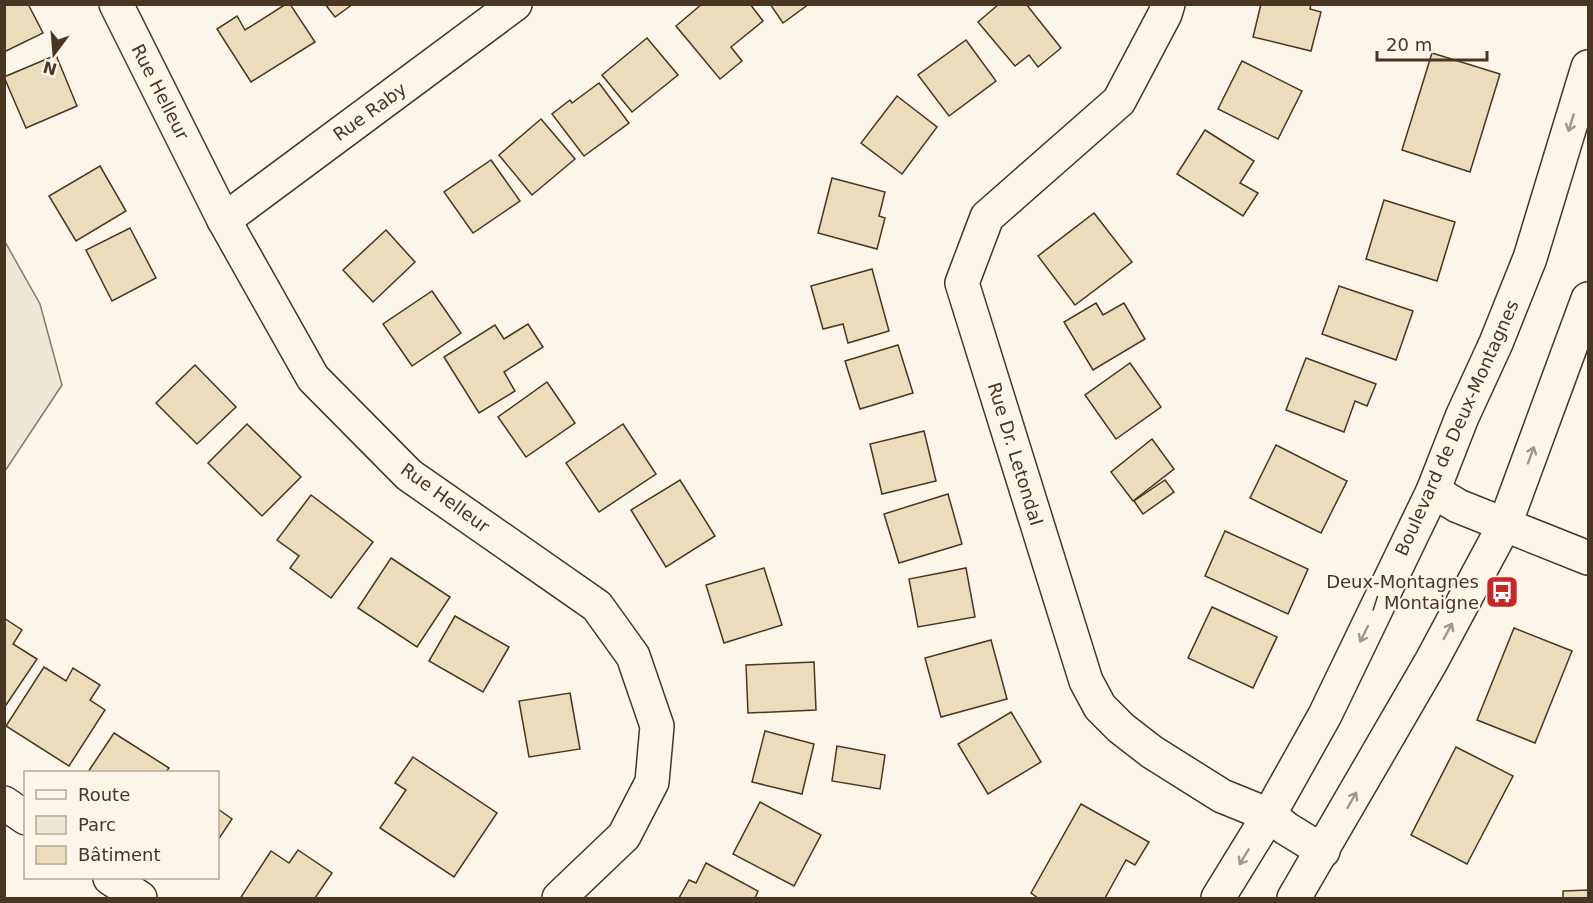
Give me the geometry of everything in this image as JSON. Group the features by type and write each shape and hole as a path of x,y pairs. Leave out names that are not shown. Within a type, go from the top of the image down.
{"street":[{"name":"Rue Helleur","path":"116,4 224,220 313,378 409,475 597,606 633,656 657,726 652,782 624,836 559,898"},
{"name":"Rue Raby","path":"224,220 515,4"},
{"name":"Rue Dr. Letondal","path":"1168,4 1165,14 1119,101 987,217 962,284 1086,681 1100,706 1121,728 1152,752 1222,796 1269,815 1323,851"},
{"name":"Boulevard de Deux-Montagnes","path":"1218,898 1269,815 1325,715 1433,491 1530,258 1588,67"},
{"path":"1294,898 1431,662 1505,524 1588,299"},
{"path":"1433,491 1458,506 1588,558"},
{"path":"4,803 24,817"},
{"path":"112,879 140,898"}],"green space":[{"path":"4,240 40,304 62,385 5,471"}],"building":[{"path":"4,4 28,4 43,33 4,52"},
{"path":"286,4 290,4 315,42 251,82 217,29 237,16 245,30"},
{"path":"325,4 353,4 335,17"},
{"path":"702,4 750,4 763,21 731,47 742,61 720,79 676,26"},
{"path":"770,4 809,4 783,23"},
{"path":"999,4 1026,4 1061,48 1038,67 1029,55 1015,66 978,22"},
{"path":"1261,4 1311,4 1310,9 1321,12 1311,51 1253,37"},
{"path":"647,38 678,75 632,112 602,75"},
{"path":"966,40 996,81 949,116 918,75"},
{"path":"1432,53 1500,74 1470,172 1402,150"},
{"path":"56,55 77,106 26,128 4,77"},
{"path":"1242,61 1302,91 1278,139 1218,109"},
{"path":"599,83 629,123 584,156 552,114 570,100 572,103"},
{"path":"897,96 937,127 902,174 861,143"},
{"path":"541,119 575,159 532,195 499,155"},
{"path":"1205,130 1254,161 1240,183 1258,193 1243,216 1177,174"},
{"path":"491,160 520,201 473,233 444,192"},
{"path":"100,166 126,211 76,241 49,196"},
{"path":"832,178 885,192 879,216 885,218 877,249 818,233"},
{"path":"1384,200 1455,222 1437,281 1366,259"},
{"path":"1094,213 1132,262 1075,305 1038,256"},
{"path":"130,228 156,278 112,301 86,250"},
{"path":"386,230 415,262 373,302 343,270"},
{"path":"872,269 889,331 848,343 843,324 823,329 811,286"},
{"path":"1339,286 1413,311 1396,360 1322,334"},
{"path":"432,291 461,333 412,366 383,324"},
{"path":"1096,303 1103,315 1124,303 1145,339 1093,370 1064,322"},
{"path":"528,324 543,347 504,372 515,391 479,413 444,357 495,325 504,339"},
{"path":"898,345 913,393 860,409 845,361"},
{"path":"1306,358 1376,384 1367,406 1355,401 1344,432 1286,410"},
{"path":"1130,363 1161,407 1116,439 1085,395"},
{"path":"195,365 236,407 197,444 156,403"},
{"path":"547,382 575,423 526,457 498,417"},
{"path":"247,424 301,477 262,516 208,463"},
{"path":"623,424 656,474 599,512 566,463"},
{"path":"924,431 936,481 882,494 870,444"},
{"path":"1152,439 1174,469 1133,501 1111,472"},
{"path":"1276,445 1347,481 1321,533 1250,498"},
{"path":"680,480 715,536 666,567 631,510"},
{"path":"1165,480 1174,492 1143,514 1134,501"},
{"path":"948,494 962,544 899,563 884,514"},
{"path":"311,495 373,542 331,598 290,568 299,556 277,540"},
{"path":"1225,531 1308,569 1288,614 1205,576"},
{"path":"391,558 450,597 417,647 358,608"},
{"path":"764,568 782,625 724,643 706,585"},
{"path":"966,568 975,617 918,627 909,579"},
{"path":"1212,607 1277,637 1253,688 1188,658"},
{"path":"455,616 509,647 483,692 429,661"},
{"path":"4,618 22,630 13,644 37,659 4,708"},
{"path":"1514,628 1572,651 1535,743 1477,720"},
{"path":"991,640 1007,699 941,717 925,658"},
{"path":"814,662 816,710 748,713 746,665"},
{"path":"44,667 66,681 73,668 100,685 90,700 105,710 69,766 6,726"},
{"path":"570,693 580,749 529,757 519,701"},
{"path":"1011,712 1041,762 988,794 958,744"},
{"path":"765,731 814,744 802,794 752,782"},
{"path":"114,733 169,768 167,771 89,771"},
{"path":"837,746 885,755 880,789 832,781"},
{"path":"1456,747 1513,776 1467,864 1411,835"},
{"path":"413,757 497,813 454,877 380,828 406,790 395,783"},
{"path":"760,802 821,835 794,886 733,854"},
{"path":"1081,804 1149,842 1135,865 1126,860 1105,898 1038,898 1031,893"},
{"path":"219,810 232,819 219,838"},
{"path":"298,850 332,873 315,898 241,897 271,851 289,863"},
{"path":"706,863 758,891 755,898 679,898 689,880 696,883"},
{"path":"1588,890 1588,898 1563,898 1563,891"}],"place":[{"name":"Deux-Montagnes / Montaigne","path":"1502,592"}]}
